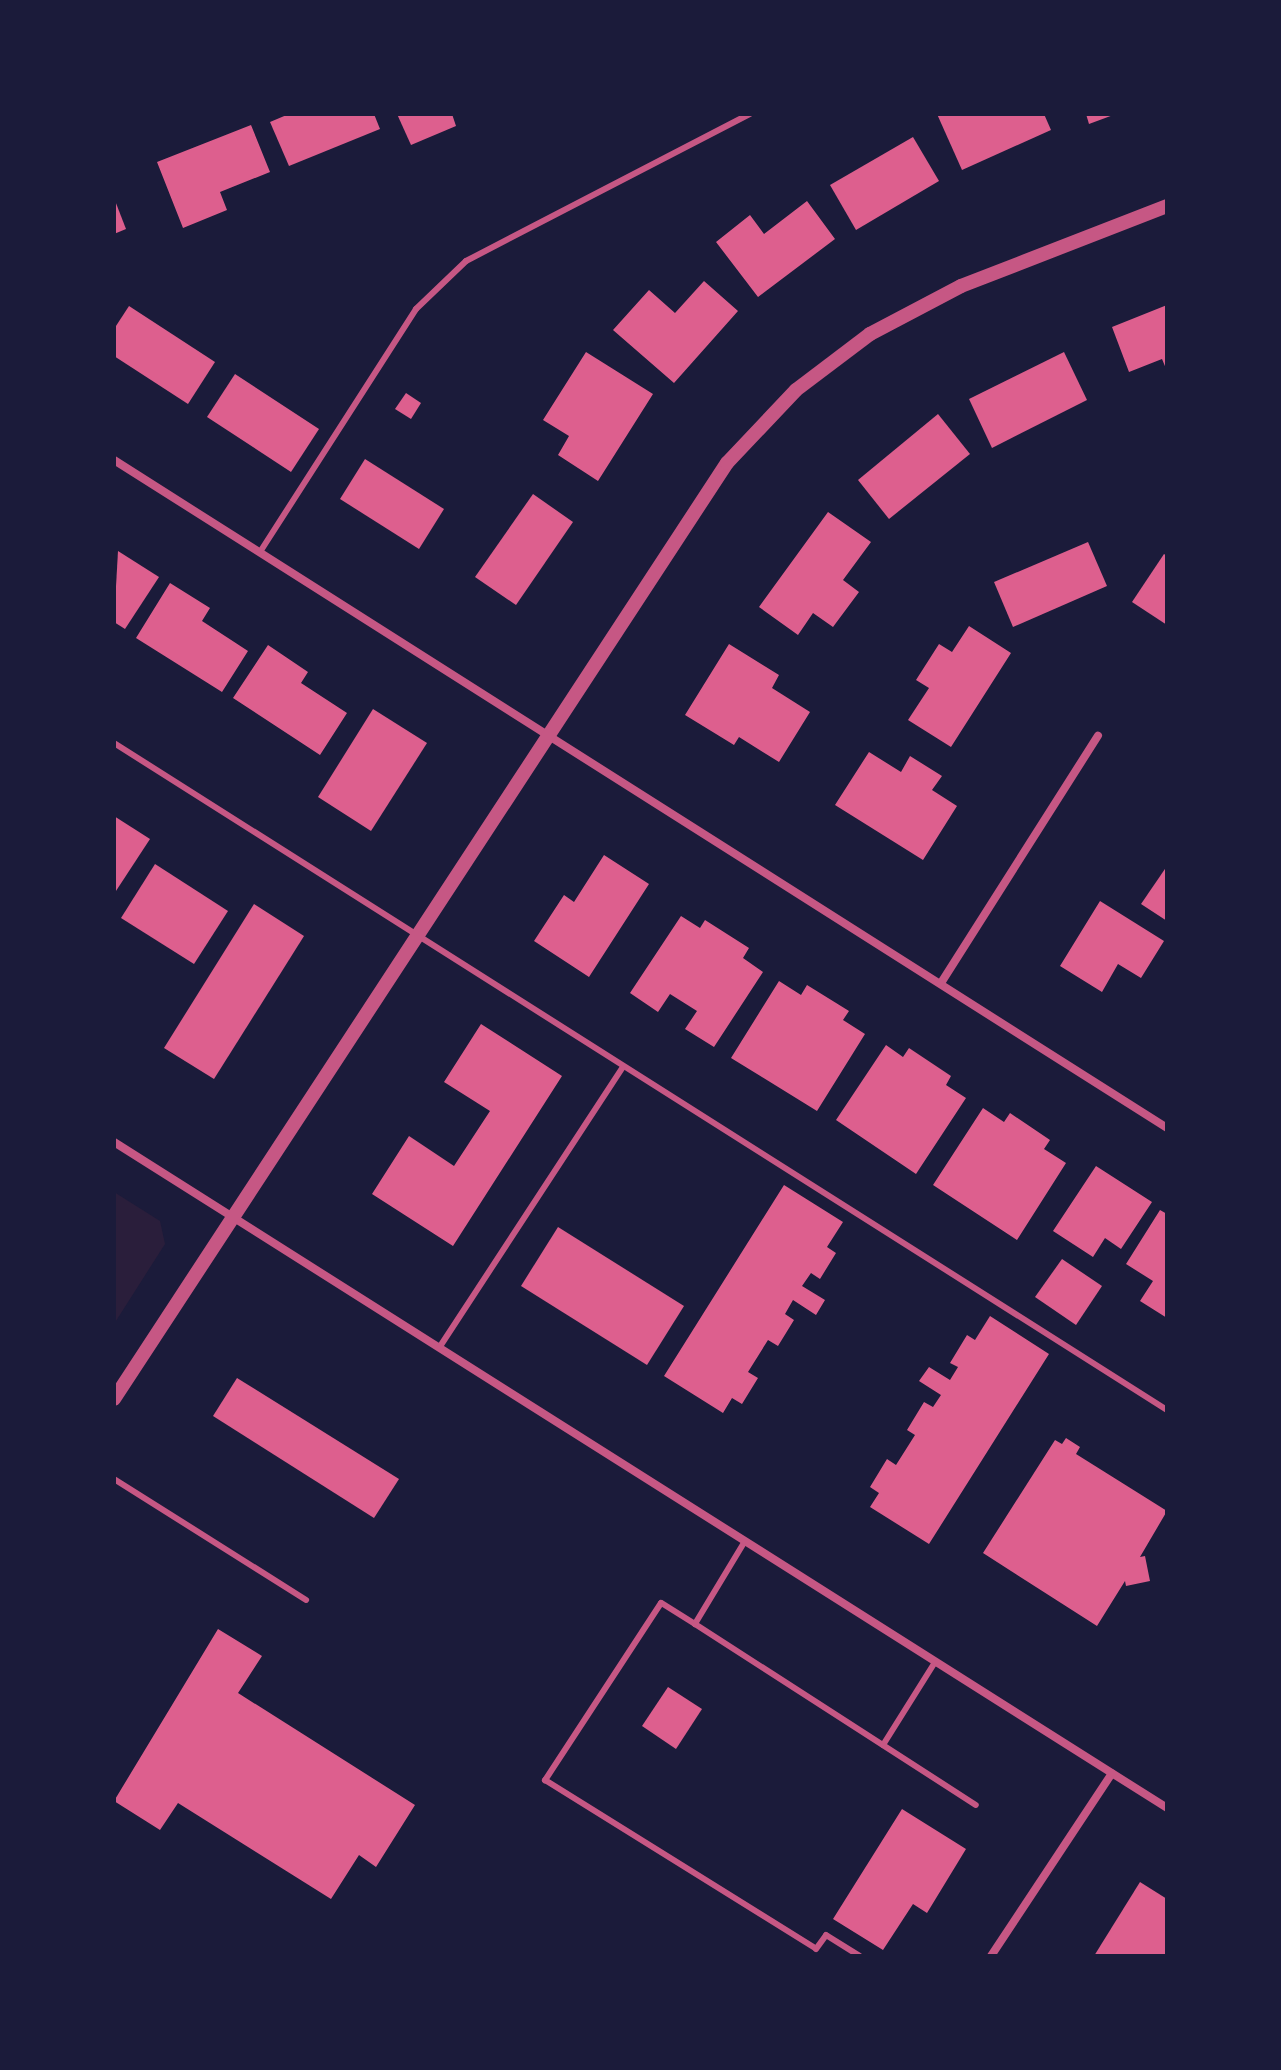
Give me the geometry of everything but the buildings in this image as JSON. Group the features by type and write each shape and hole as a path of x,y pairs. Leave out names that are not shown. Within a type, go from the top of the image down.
{"street":[{"path":"114,1399 547,731 727,463 796,390 870,334 961,286 1167,206"},
{"path":"114,460 547,731 1167,1128"},
{"path":"941,983 1098,736"},
{"path":"114,1142 1167,1808"},
{"path":"991,1956 1112,1773"}],"lane":[{"path":"260,552 416,309 466,261 750,114"},
{"path":"114,743 1167,1410"},
{"path":"439,1348 623,1067"},
{"path":"114,1479 306,1600"},
{"path":"695,1624 745,1541"},
{"path":"859,1956 826,1935 816,1949 545,1780 661,1603 976,1805"},
{"path":"883,1745 935,1662"}],"shaded area":[{"path":"114,1192 160,1221 165,1244 114,1324"}]}
